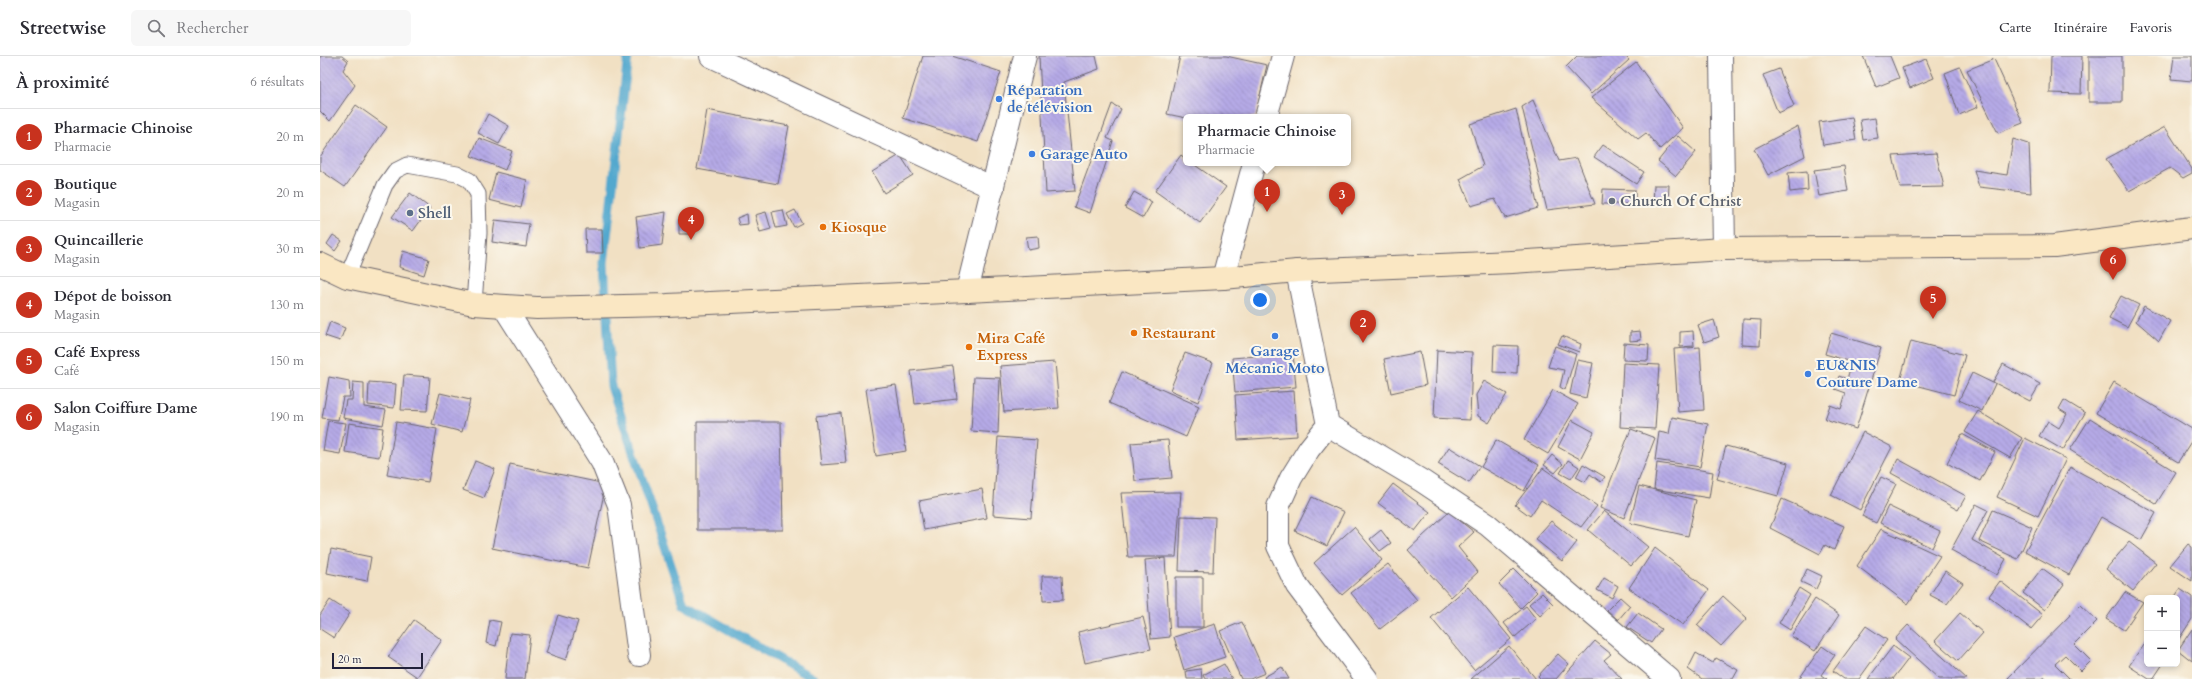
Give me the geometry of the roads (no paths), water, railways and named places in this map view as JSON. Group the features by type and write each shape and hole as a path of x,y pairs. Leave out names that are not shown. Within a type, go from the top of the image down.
{"street":[{"path":"711,56 993,188"},
{"path":"966,291 1025,56"},
{"path":"1267,114 1283,56"},
{"path":"1721,56 1724,248"},
{"path":"1223,278 1253,166"},
{"path":"320,264 347,277 474,304 504,307 667,305 1223,278 1297,271 1512,262 1724,248 2054,246 2192,228"},
{"path":"1297,271 1328,425 1422,482 1488,525 1669,679"},
{"path":"504,307 602,462 619,505 639,655"},
{"path":"1328,425 1309,449 1291,478 1278,507 1278,546 1297,586 1367,679"}],"lane":[{"path":"347,277 385,185 395,171 407,165 457,174 469,180 478,194 479,233 474,304"}],"waterway":[{"path":"628,56 604,263 611,386 684,604 814,679"}],"place":[{"name":"Réparation de télévision","path":"999,99"},
{"name":"Garage Auto","path":"1032,154"},
{"name":"Church Of Christ","path":"1612,201"},
{"name":"Pharmacie Chinoise","path":"1267,212"},
{"name":"Shell","path":"410,213"},
{"name":"Quincaillerie","path":"1342,215"},
{"name":"Kiosque","path":"823,227"},
{"name":"Dépot de boisson","path":"691,240"},
{"name":"Salon Coiffure Dame","path":"2113,280"},
{"name":"Café Express","path":"1933,319"},
{"name":"Restaurant","path":"1134,333"},
{"name":"Garage Mécanic Moto","path":"1275,336"},
{"name":"Boutique","path":"1363,343"},
{"name":"Mira Café Express","path":"969,347"},
{"name":"EU&NIS Couture Dame","path":"1808,374"}]}
